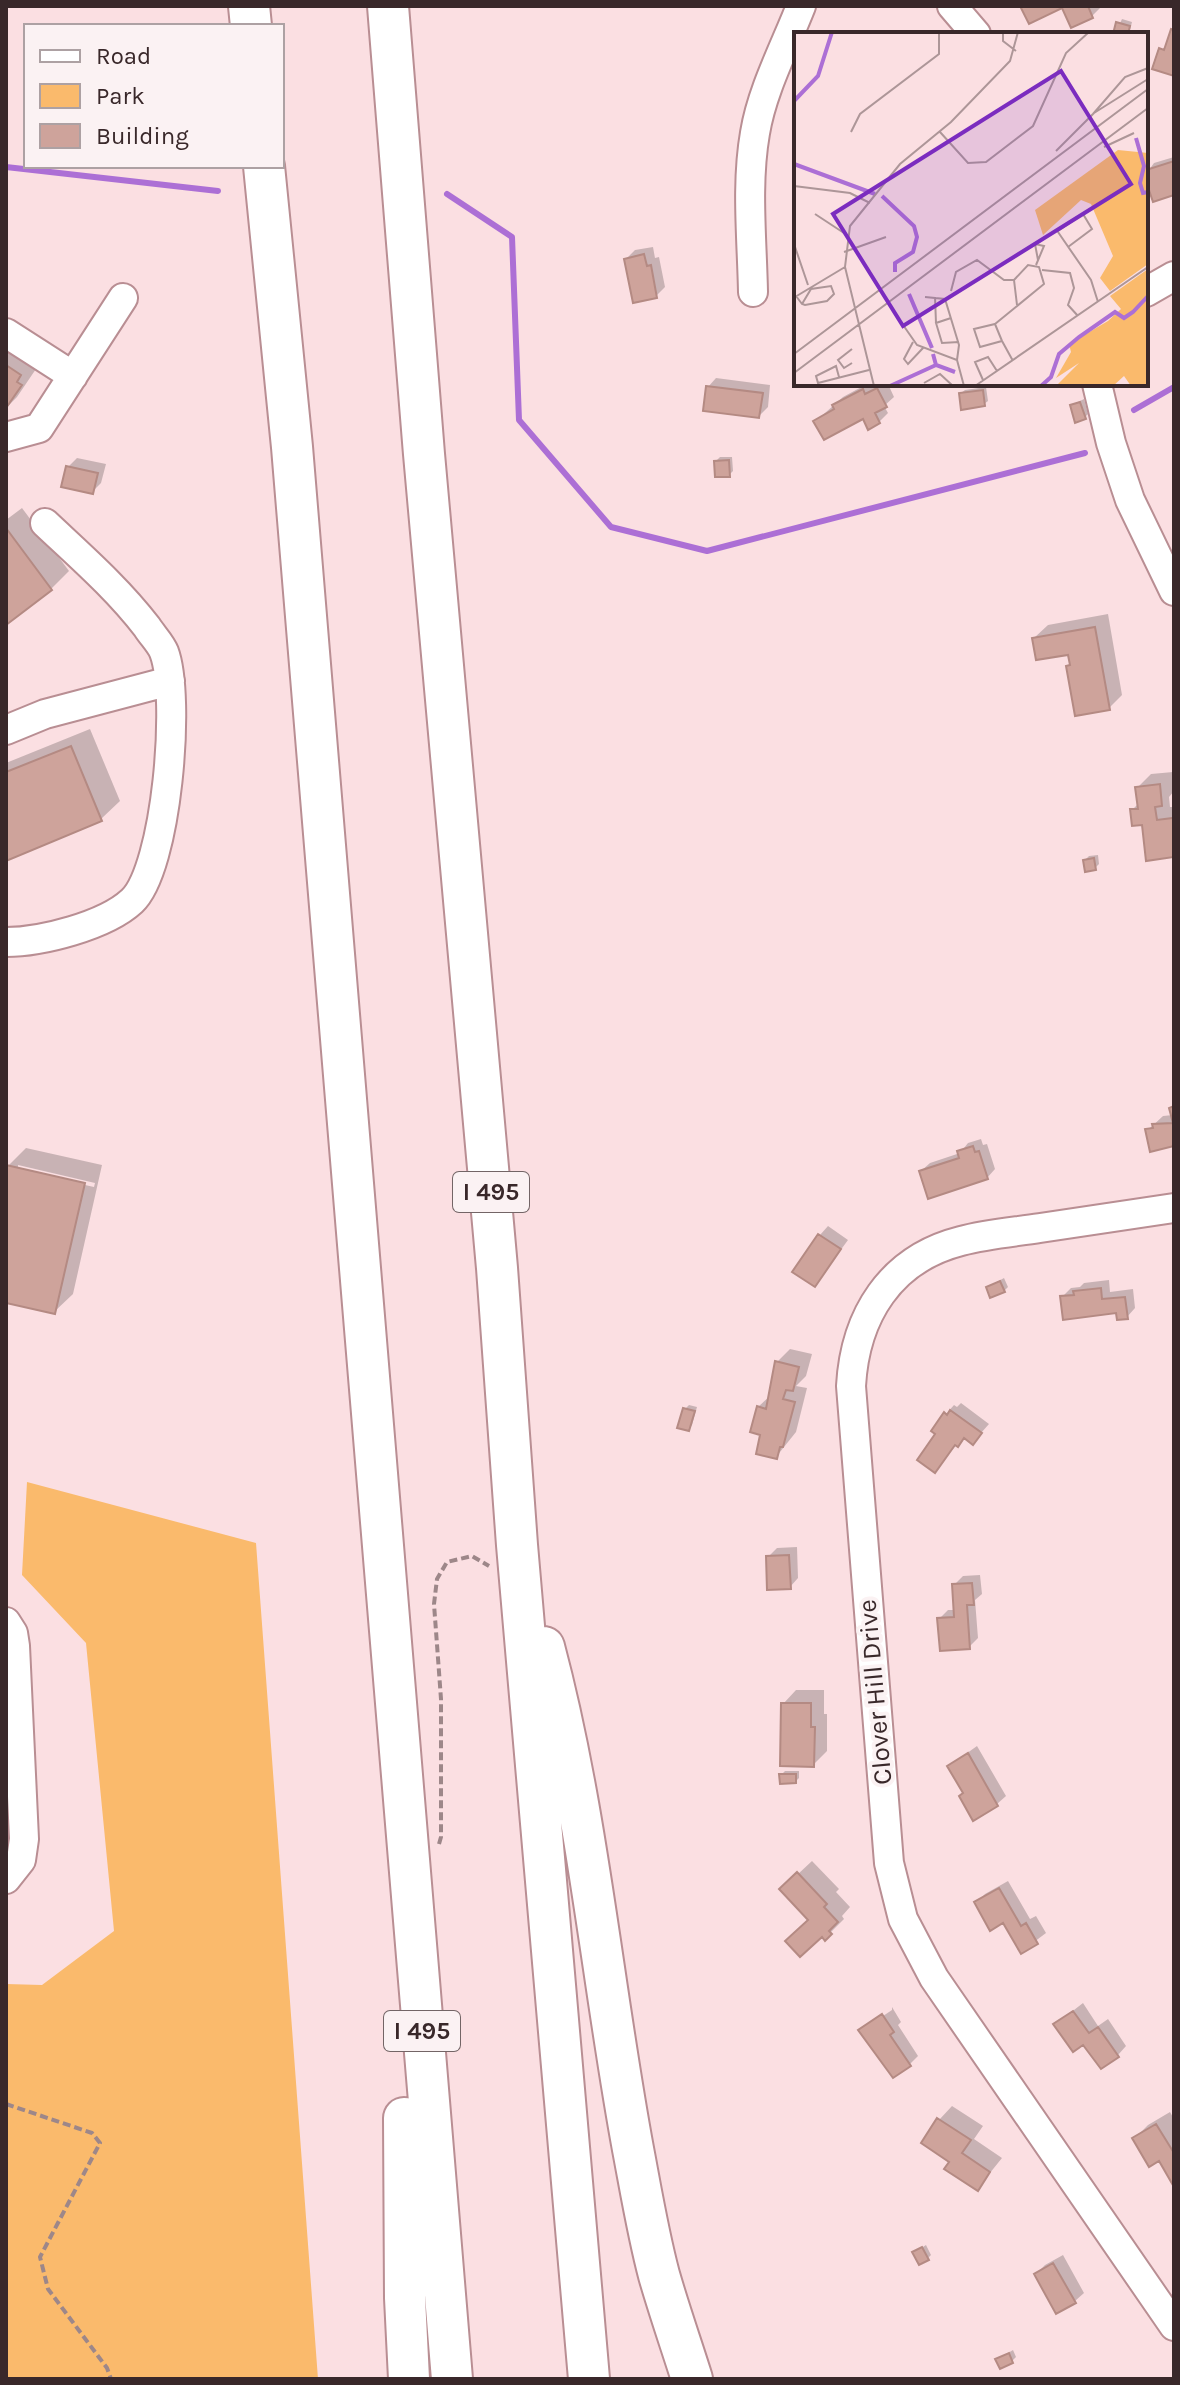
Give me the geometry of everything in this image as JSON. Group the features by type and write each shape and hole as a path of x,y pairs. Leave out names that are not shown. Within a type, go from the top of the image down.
{"highway":[{"name":"I 495","path":"388,6 589,2379"},
{"name":"I 495","path":"264,168 292,447 452,2379"},
{"path":"517,1545 563,1721 589,1857 622,2089 658,2273 692,2379"},
{"path":"393,1682 409,2379"}],"street":[{"path":"753,292 755,133 761,108 801,6"},
{"path":"952,6 974,32"},
{"path":"1148,291 1174,276"},
{"path":"6,437 39,428 123,298"},
{"path":"6,333 73,376"},
{"path":"1097,386 1111,443 1130,500 1174,591"},
{"path":"6,942 23,942 73,931 104,918 133,900 152,864 170,763 170,681 164,651 129,604 45,523"},
{"path":"6,730 45,714 170,681"},
{"name":"Clover Hill Drive","path":"1174,1208 973,1238 925,1255 896,1277 867,1316 854,1350 851,1386 887,1842 903,1919 934,1978 1174,2326"},
{"path":"6,1622 13,1633 15,1646 24,1839 21,1860 6,1879"}],"path":[{"path":"436,1851 441,1837 441,1714 434,1604 437,1579 447,1562 472,1556 497,1571 522,1604"},
{"path":"6,2104 92,2133 100,2143 40,2257 48,2289 107,2368 111,2379"}],"green space":[{"path":"27,1482 256,1543 318,2379 6,2379 6,1984 42,1985 114,1931 86,1643 22,1575"}],"building":[{"path":"1020,6 1088,6 1093,18 1071,28 1062,8 1029,24"},
{"path":"1116,22 1130,26 1128,32 1114,32"},
{"path":"1171,29 1174,30 1174,76 1152,69 1159,48 1164,50"},
{"path":"1174,161 1174,195 1153,202 1148,187 1148,169"},
{"path":"644,254 647,266 651,265 657,298 633,303 624,259"},
{"path":"6,365 21,375 17,382 22,385 6,408"},
{"path":"706,386 763,393 759,418 703,411"},
{"path":"877,388 887,407 875,413 880,423 868,430 863,419 824,440 813,421 834,409 832,405 863,389 865,394"},
{"path":"983,390 985,406 961,410 959,393"},
{"path":"1080,402 1086,419 1075,423 1070,405"},
{"path":"729,460 730,477 715,477 714,461"},
{"path":"66,466 98,473 93,494 61,487"},
{"path":"6,528 52,590 6,625"},
{"path":"1095,627 1110,710 1075,716 1066,666 1070,665 1068,655 1036,660 1032,638"},
{"path":"71,746 102,821 6,861 6,772"},
{"path":"1160,784 1162,806 1155,807 1157,820 1173,818 1174,857 1146,861 1142,825 1132,826 1130,809 1138,809 1135,787"},
{"path":"1094,858 1096,870 1085,872 1083,860"},
{"path":"1174,1106 1174,1146 1150,1152 1145,1129 1153,1128 1152,1124 1173,1123 1169,1108"},
{"path":"973,1146 975,1152 979,1151 988,1179 928,1199 919,1171 959,1158 957,1151"},
{"path":"6,1165 85,1183 55,1314 6,1303"},
{"path":"818,1234 841,1249 815,1287 792,1272"},
{"path":"1000,1281 1005,1292 990,1298 986,1287"},
{"path":"1101,1288 1102,1299 1125,1297 1128,1319 1117,1320 1116,1313 1063,1320 1060,1296 1074,1295 1073,1291"},
{"path":"775,1361 799,1367 793,1391 786,1390 783,1399 795,1402 777,1459 756,1454 760,1435 750,1432 757,1406 766,1409"},
{"path":"683,1408 695,1411 689,1431 677,1428"},
{"path":"950,1410 982,1433 973,1445 964,1438 958,1447 955,1445 935,1473 917,1460 935,1434 931,1431 944,1412 947,1415"},
{"path":"789,1555 791,1589 767,1590 766,1556"},
{"path":"972,1583 974,1605 967,1605 970,1649 940,1651 937,1618 954,1617 952,1584"},
{"path":"781,1703 811,1703 811,1727 815,1727 814,1767 780,1766"},
{"path":"968,1753 998,1806 973,1821 959,1796 963,1793 947,1766"},
{"path":"779,1774 796,1774 796,1783 780,1784"},
{"path":"797,1872 827,1904 824,1907 838,1922 825,1941 822,1937 800,1957 785,1941 808,1920 779,1889"},
{"path":"999,1888 1021,1926 1026,1923 1038,1944 1021,1954 1003,1923 990,1931 974,1902"},
{"path":"1073,2011 1089,2033 1098,2027 1119,2057 1101,2069 1083,2045 1073,2052 1053,2024"},
{"path":"882,2014 894,2032 890,2035 911,2066 893,2078 858,2030"},
{"path":"937,2118 971,2140 962,2153 990,2172 978,2191 944,2169 949,2162 921,2143"},
{"path":"1156,2124 1174,2153 1174,2187 1159,2161 1149,2167 1132,2138"},
{"path":"922,2247 929,2260 919,2265 912,2252"},
{"path":"1053,2263 1076,2303 1056,2314 1034,2274"},
{"path":"1009,2353 1013,2363 1000,2369 995,2359"}],"waterway":[{"path":"6,167 218,191"},
{"path":"447,194 512,237 519,420 611,527 707,551 1085,453"},
{"path":"1134,410 1174,387"}]}
